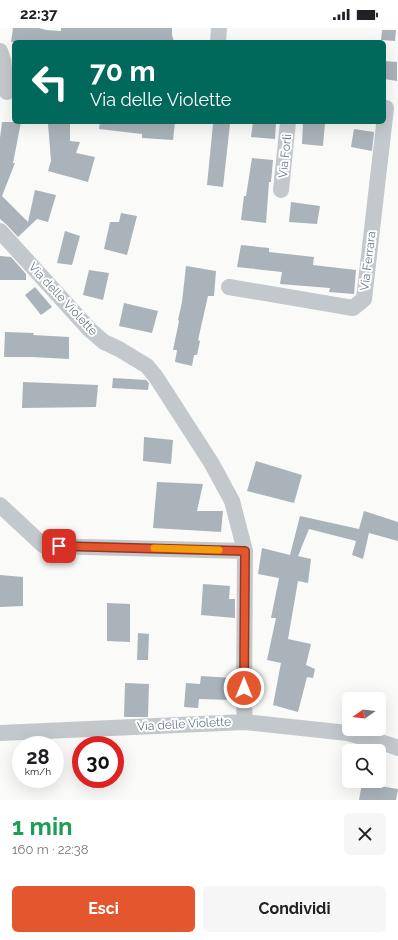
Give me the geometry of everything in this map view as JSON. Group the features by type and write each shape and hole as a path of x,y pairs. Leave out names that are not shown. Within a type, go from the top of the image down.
{"street":[{"path":"218,40 219,28"},
{"path":"0,51 3,60 7,92"},
{"name":"Via Ferrara","path":"229,287 353,308 364,299 389,108"},
{"name":"Via Forlì","path":"281,190 288,124"},
{"name":"Via delle Violette","path":"0,733 245,722 245,551 232,501 212,464 156,377 147,366 120,349 104,342 90,330 4,235"},
{"path":"0,506 44,546 245,551"},
{"path":"245,722 348,733 398,748"}],"building":[{"path":"13,28 39,28 61,31 61,28 172,28 173,40 12,40 11,42"},
{"path":"382,30 396,30 395,41 381,40"},
{"path":"386,61 397,62 397,81 386,79"},
{"path":"2,122 21,124 13,163 15,163 2,196 28,222 35,190 56,195 48,222 37,219 18,237 0,219 0,138"},
{"path":"48,124 70,124 70,141 80,142 76,153 95,157 88,182 48,171 51,161"},
{"path":"100,124 175,124 173,140 142,138 142,134 99,129"},
{"path":"213,124 230,124 223,187 207,185"},
{"path":"253,124 276,124 275,139 251,137"},
{"path":"303,124 325,124 323,146 302,144"},
{"path":"354,129 374,132 372,151 351,147"},
{"path":"252,158 273,160 271,182 269,182 266,223 241,220 244,196 246,196"},
{"path":"291,202 320,206 317,224 289,222"},
{"path":"121,213 137,216 127,255 104,249 110,222 119,222"},
{"path":"65,231 80,236 72,265 57,263"},
{"path":"241,245 269,248 269,252 314,257 313,265 356,270 354,294 329,292 330,288 280,284 282,272 237,267"},
{"path":"0,256 11,257 26,274 26,280 0,280"},
{"path":"186,266 216,271 214,296 208,296 198,340 200,341 197,355 194,355 192,366 175,362 177,350 173,350 182,302"},
{"path":"89,270 109,273 103,300 83,295"},
{"path":"35,287 52,307 41,315 25,295"},
{"path":"124,303 158,311 152,333 119,326"},
{"path":"5,332 34,333 33,335 69,337 69,359 4,357"},
{"path":"113,378 146,380 149,383 148,390 112,388"},
{"path":"23,382 98,385 96,407 22,408"},
{"path":"144,437 173,440 171,464 143,461"},
{"path":"256,461 302,475 294,503 247,491"},
{"path":"157,482 203,484 197,511 223,511 221,532 153,528"},
{"path":"364,511 398,522 398,541 369,533 363,559 352,555 356,541 309,529 298,556 311,559 308,583 298,581 288,639 311,644 306,665 315,669 313,678 307,677 298,712 273,705 281,663 267,660 276,618 271,618 279,578 258,574 262,548 290,555 300,516 359,529"},
{"path":"0,575 23,577 23,606 0,607"},
{"path":"203,584 230,586 229,599 235,599 235,618 201,615"},
{"path":"107,603 130,604 130,642 107,641"},
{"path":"138,633 149,634 148,660 137,660"},
{"path":"201,676 233,678 233,700 199,699 198,708 184,707 186,683 200,684"},
{"path":"125,683 149,684 148,717 124,717"},
{"path":"386,787 398,789 396,800 359,800 361,788"}],"slow traffic":[{"path":"154,548 219,550"}],"route":[{"path":"59,546 245,551 244,688"}]}
